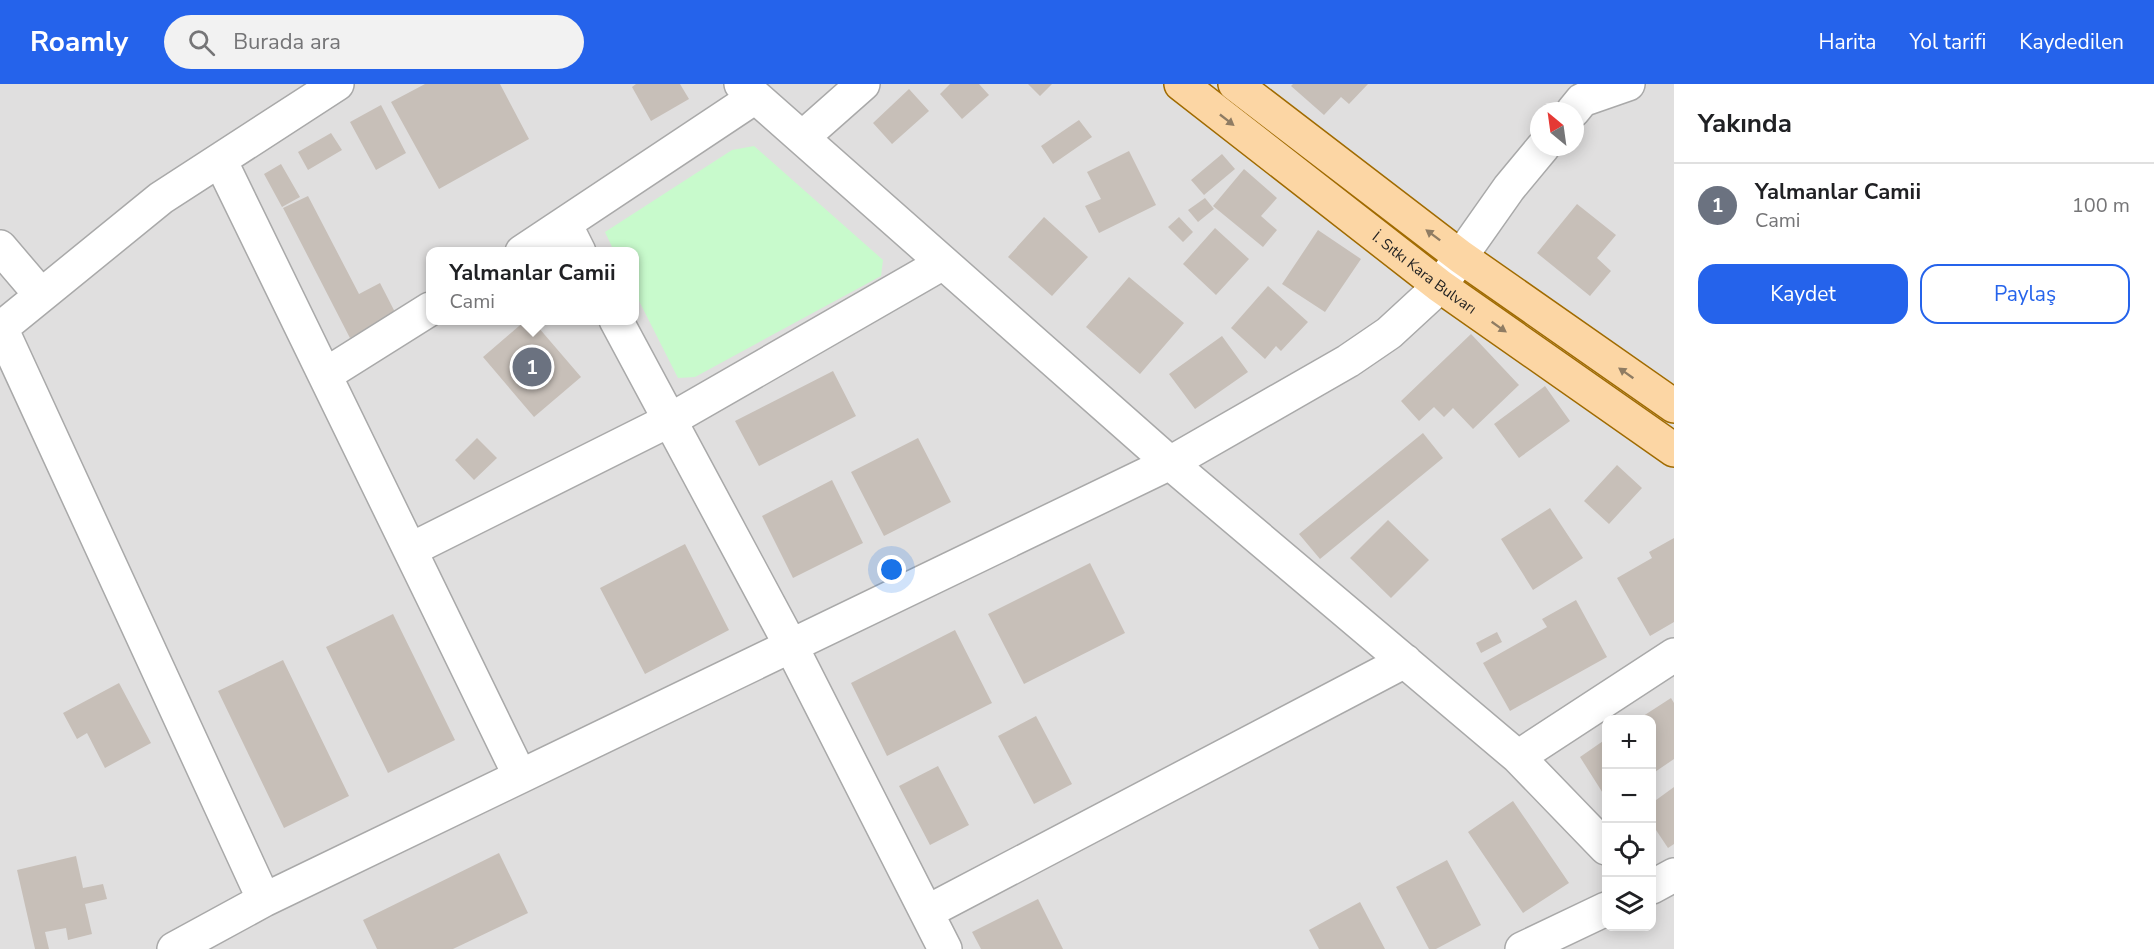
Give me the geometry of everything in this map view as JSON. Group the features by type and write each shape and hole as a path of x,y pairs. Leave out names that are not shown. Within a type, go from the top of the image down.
{"main road":[{"name":"İ. Sıtkı Kara Bulvarı","path":"1181,84 1440,286 1674,450"},
{"path":"1235,84 1461,257 1674,406"}],"street":[{"path":"264,900 1,328 161,198 337,84"},
{"path":"803,137 863,84"},
{"path":"1581,102 1628,84"},
{"path":"540,247 572,238 748,90 1170,463 1518,757 1602,844"},
{"path":"174,949 264,900 1170,463 1348,361 1389,333 1440,286 1509,188 1536,156"},
{"path":"220,160 520,776"},
{"path":"0,247 41,295"},
{"path":"410,550 670,420 943,263"},
{"path":"325,375 426,312"},
{"path":"618,325 791,646 945,949"},
{"path":"1518,757 1674,655"},
{"path":"927,912 1405,661"},
{"path":"1656,885 1674,875"},
{"path":"1522,949 1602,911"}],"shaded area":[{"path":"0,84 1674,84 1674,949 0,949"}],"green space":[{"path":"754,146 883,260 881,276 695,377 678,378 639,301 639,247 612,247 605,232 732,150"}],"building":[{"path":"425,84 500,84 529,139 439,189 391,102"},
{"path":"636,84 680,84 689,99 651,121 632,87"},
{"path":"950,84 979,84 989,95 962,119 940,94"},
{"path":"1028,84 1052,84 1040,96"},
{"path":"1293,84 1368,84 1349,104 1341,97 1324,115 1291,86"},
{"path":"909,89 929,111 892,144 873,123"},
{"path":"381,105 406,153 376,170 350,122"},
{"path":"1079,120 1092,137 1053,164 1041,146"},
{"path":"331,133 342,150 308,170 298,152"},
{"path":"1129,151 1156,205 1099,233 1085,206 1101,199 1087,172"},
{"path":"1222,154 1235,169 1204,195 1191,180"},
{"path":"281,164 300,197 282,207 264,174"},
{"path":"1244,169 1277,198 1261,216 1277,230 1263,247 1213,206"},
{"path":"308,196 359,294 380,283 396,314 350,338 283,208"},
{"path":"1205,198 1214,209 1198,222 1188,210"},
{"path":"1577,204 1616,235 1597,258 1611,271 1590,296 1537,253"},
{"path":"1044,217 1088,257 1052,296 1008,257"},
{"path":"1179,217 1193,232 1183,242 1168,227"},
{"path":"1215,228 1249,259 1216,295 1183,264"},
{"path":"1318,230 1361,259 1325,312 1282,284"},
{"path":"1129,277 1184,323 1140,374 1086,327"},
{"path":"1268,286 1308,322 1281,351 1276,346 1265,359 1231,328"},
{"path":"520,325 536,325 581,377 534,417 483,357"},
{"path":"1471,334 1519,385 1473,429 1453,408 1444,417 1434,407 1419,421 1401,401"},
{"path":"1222,336 1248,372 1195,409 1169,374"},
{"path":"833,371 856,416 759,466 735,421"},
{"path":"1545,386 1570,421 1519,458 1494,424"},
{"path":"1423,433 1443,458 1320,559 1299,534"},
{"path":"477,438 497,458 474,480 455,460"},
{"path":"918,438 951,502 884,536 851,472"},
{"path":"1617,465 1642,488 1609,524 1584,501"},
{"path":"832,480 863,543 793,578 762,516"},
{"path":"1550,508 1583,558 1533,590 1501,539"},
{"path":"1388,520 1429,560 1391,598 1350,558"},
{"path":"1674,538 1674,622 1650,636 1617,578 1652,558 1649,552"},
{"path":"685,544 729,630 645,674 600,588"},
{"path":"1090,563 1125,633 1024,684 988,614"},
{"path":"1576,600 1607,657 1510,711 1483,663 1547,627 1542,619"},
{"path":"393,614 455,740 388,773 326,647"},
{"path":"955,630 992,703 887,756 851,683"},
{"path":"1497,632 1502,642 1481,653 1476,643"},
{"path":"283,660 349,796 284,828 218,691"},
{"path":"119,683 151,743 105,768 87,733 77,739 63,713"},
{"path":"1671,698 1674,703 1674,759 1656,771 1656,715 1645,715"},
{"path":"1036,716 1072,784 1034,804 998,736"},
{"path":"1602,742 1602,792 1580,757"},
{"path":"938,766 969,825 930,845 899,786"},
{"path":"1674,787 1674,844 1668,848 1656,830 1656,800"},
{"path":"1513,801 1569,883 1523,913 1468,832"},
{"path":"499,853 528,913 453,949 377,949 363,920"},
{"path":"76,856 83,888 103,884 107,899 85,904 92,934 68,940 66,928 45,932 49,949 35,949 17,870"},
{"path":"1447,860 1481,925 1436,949 1429,949 1396,887"},
{"path":"1038,899 1063,949 981,949 972,932"},
{"path":"1360,902 1385,949 1319,949 1309,930"}],"place":[{"name":"Yalmanlar Camii","path":"532,367"}]}
